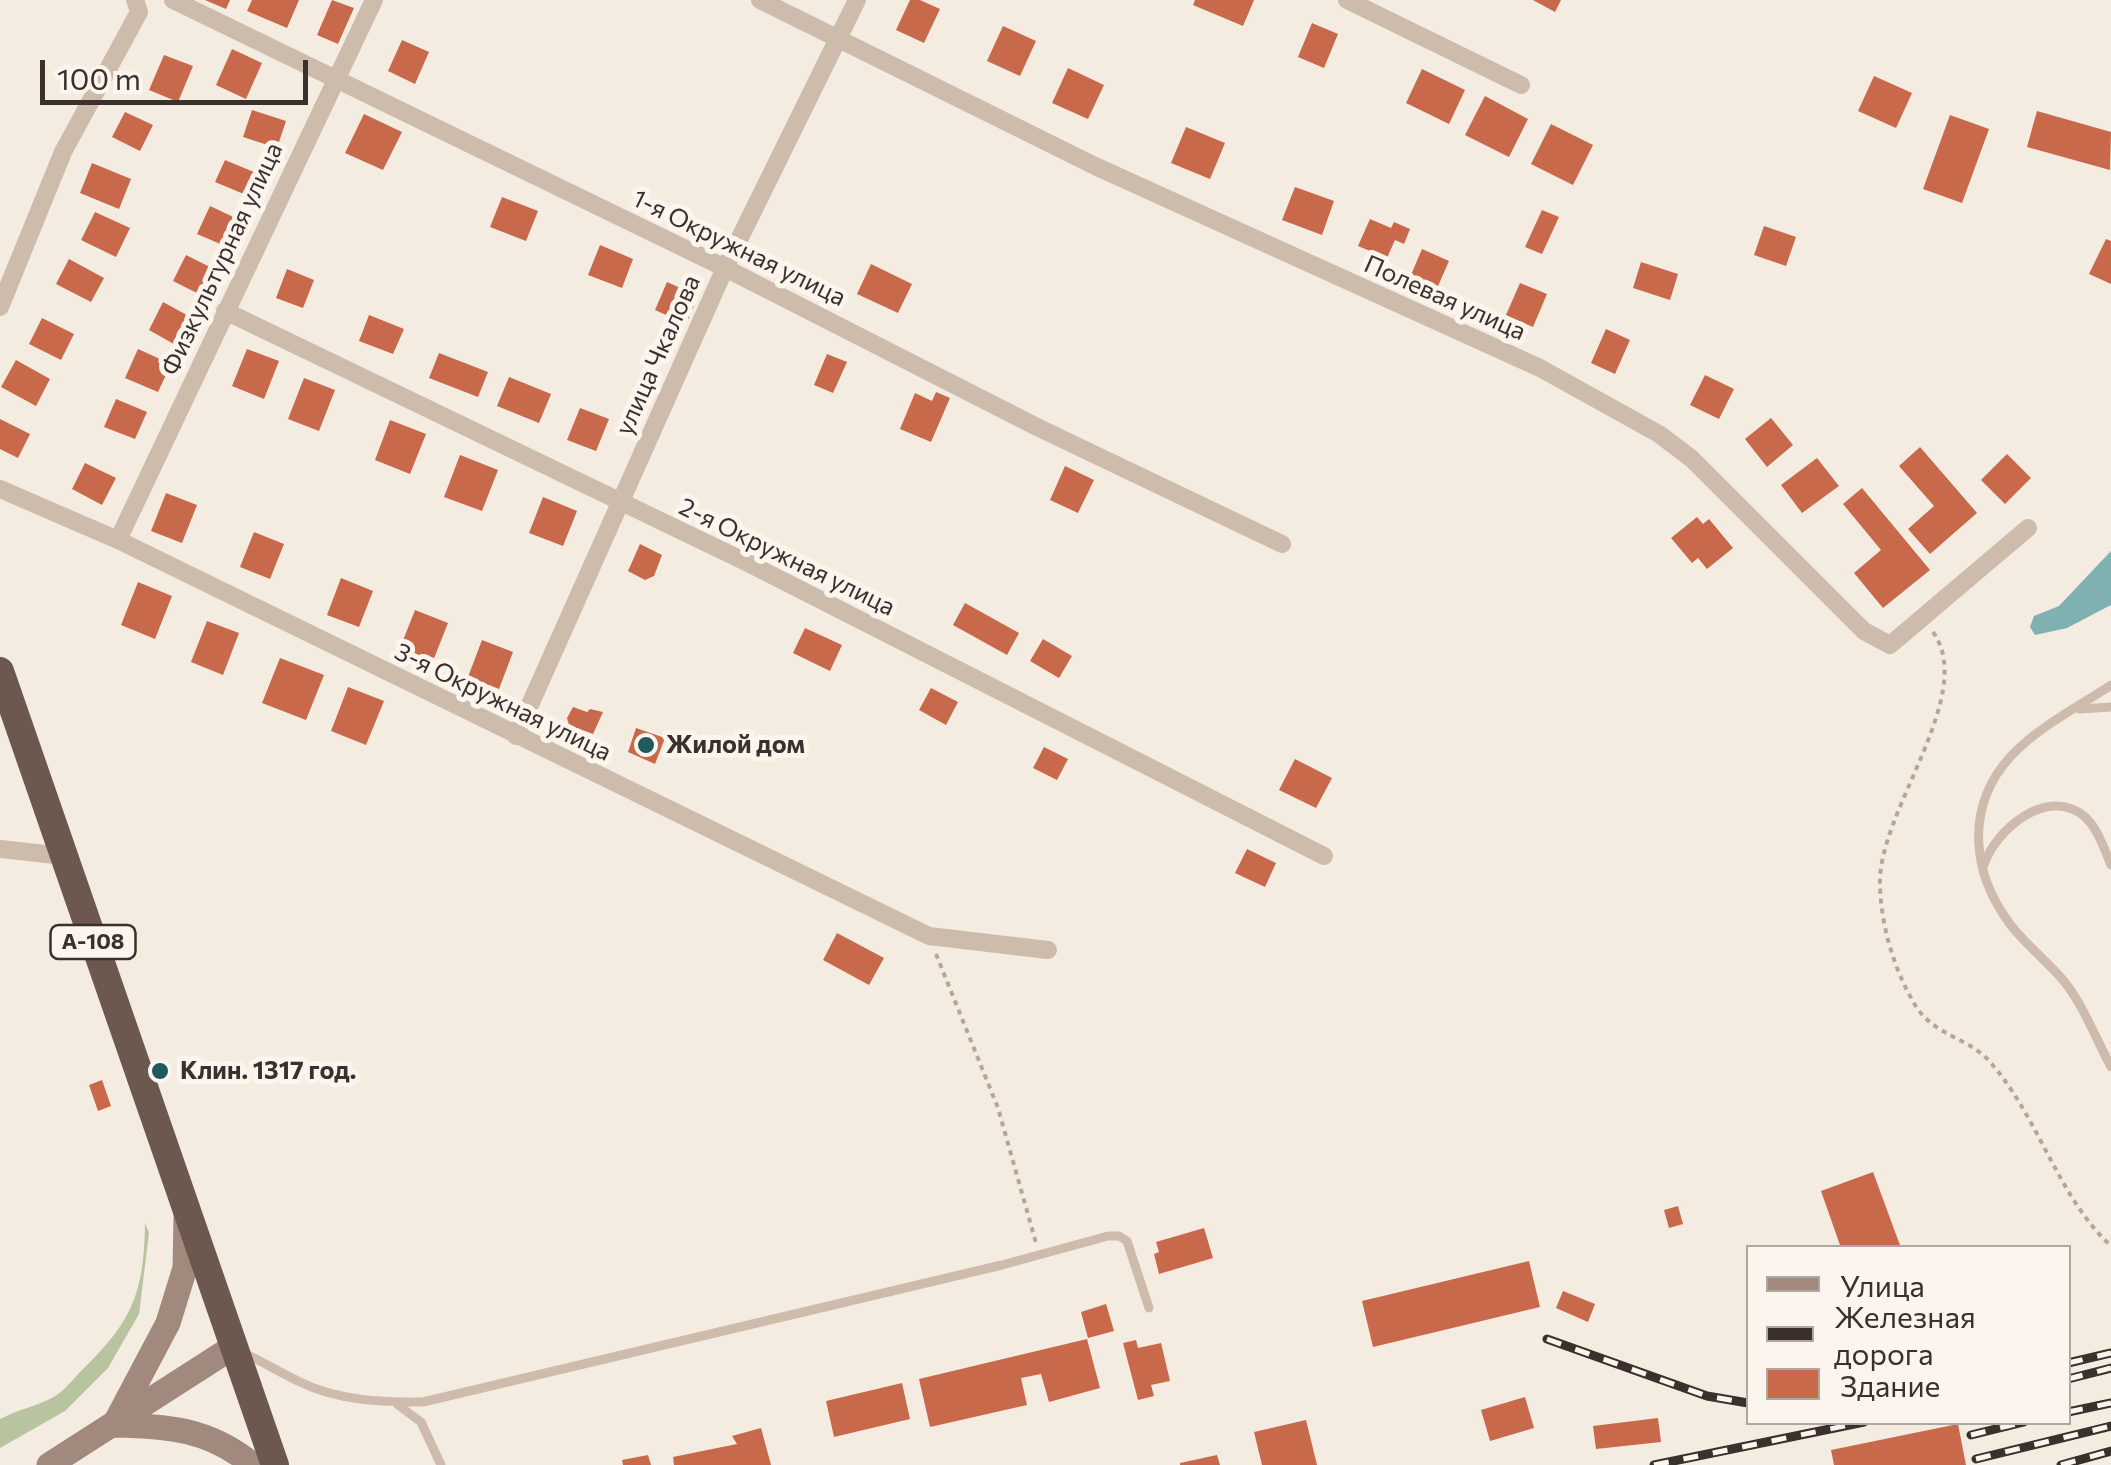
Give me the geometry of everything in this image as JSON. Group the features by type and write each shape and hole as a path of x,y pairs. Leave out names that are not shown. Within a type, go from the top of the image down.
{"highway":[{"name":"А-108","path":"0,671 275,1465"}],"main road":[{"path":"114,1425 168,1323 185,1268 186,1213"},
{"path":"49,1465 233,1347"},
{"path":"114,1425 170,1426 207,1436 253,1465"}],"street":[{"path":"0,307 63,152 140,12 135,0"},
{"name":"1-я Окружная улица","path":"173,0 1282,544"},
{"name":"Физкультурная улица","path":"118,540 374,0"},
{"name":"Полевая улица","path":"760,0 1095,166 1540,368 1659,434 1692,459 1864,631 1890,645 2028,528"},
{"name":"улица Чкалова","path":"516,736 725,268 858,0"},
{"path":"1348,0 1521,85"},
{"name":"2-я Окружная улица","path":"224,311 748,563 1324,856"},
{"name":"3-я Окружная улица","path":"0,490 118,540 929,936 1048,950"},
{"path":"0,850 64,856"}],"lane":[{"path":"2111,685 2021,746 1984,793 1979,837 1982,872 1992,896 2012,926 2064,981 2111,1067"},
{"path":"2073,710 2111,708"},
{"path":"1982,872 1997,838 2012,824 2046,808 2062,807 2086,818 2111,865"},
{"path":"233,1347 328,1393 389,1402 424,1402 1118,1236 1131,1249 1149,1308"},
{"path":"389,1402 409,1410 422,1422 441,1465"}],"path":[{"path":"1922,617 1939,640 1945,678 1943,699 1884,847 1880,884 1896,969 1919,1011 1944,1034 1988,1059 2088,1222 2111,1246"},
{"path":"929,936 998,1108 1040,1255"}],"green space":[{"path":"145,1223 149,1233 139,1314 108,1368 65,1411 0,1448 0,1419 58,1394 122,1323 142,1270"}],"water":[{"path":"2111,551 2111,605 2067,628 2035,635 2030,627 2034,616 2059,606"}],"building":[{"path":"205,0 230,0 226,9"},
{"path":"252,0 299,0 287,28 247,11"},
{"path":"332,0 354,8 338,44 317,35"},
{"path":"910,0 940,9 924,43 896,30"},
{"path":"1195,0 1254,0 1243,26 1193,5"},
{"path":"1533,0 1561,0 1555,12"},
{"path":"1312,23 1338,34 1324,68 1298,57"},
{"path":"1003,26 1036,41 1020,76 987,61"},
{"path":"402,40 429,52 415,84 388,71"},
{"path":"232,49 262,63 246,99 216,85"},
{"path":"164,55 193,66 178,102 149,90"},
{"path":"1068,68 1104,85 1088,119 1052,103"},
{"path":"1422,69 1465,90 1449,124 1406,103"},
{"path":"1874,76 1912,93 1896,128 1858,111"},
{"path":"1485,96 1528,119 1509,157 1465,135"},
{"path":"252,110 286,121 277,148 243,137"},
{"path":"2037,111 2111,132 2110,170 2027,147"},
{"path":"125,112 153,125 140,151 112,137"},
{"path":"364,114 402,132 383,170 345,153"},
{"path":"1950,115 1989,129 1962,203 1923,189"},
{"path":"1551,124 1593,145 1573,185 1531,164"},
{"path":"1186,127 1225,143 1210,179 1171,163"},
{"path":"225,160 261,175 251,197 215,182"},
{"path":"92,163 131,179 119,209 80,193"},
{"path":"1295,187 1334,201 1322,235 1282,220"},
{"path":"502,197 538,211 526,241 490,227"},
{"path":"210,206 244,222 232,249 197,234"},
{"path":"1542,210 1559,217 1542,254 1525,247"},
{"path":"95,212 130,228 116,257 81,240"},
{"path":"1370,219 1391,228 1394,222 1410,229 1404,244 1395,240 1387,258 1358,246"},
{"path":"1764,226 1796,237 1786,266 1754,255"},
{"path":"2106,239 2111,241 2111,284 2089,274"},
{"path":"600,245 633,259 622,288 588,275"},
{"path":"1422,249 1449,261 1435,293 1408,282"},
{"path":"186,255 222,273 209,299 173,281"},
{"path":"69,259 104,278 91,302 56,284"},
{"path":"1641,262 1678,274 1670,300 1633,288"},
{"path":"871,264 912,284 898,313 857,294"},
{"path":"287,269 314,280 303,308 276,298"},
{"path":"667,282 698,296 686,324 655,310"},
{"path":"1520,283 1547,294 1533,327 1506,315"},
{"path":"163,302 194,319 179,347 149,330"},
{"path":"369,315 404,329 393,354 359,341"},
{"path":"42,318 74,334 61,360 29,344"},
{"path":"1606,329 1630,340 1615,374 1591,363"},
{"path":"138,349 171,364 158,392 125,378"},
{"path":"247,349 279,361 264,399 232,386"},
{"path":"439,353 488,372 478,397 429,378"},
{"path":"827,354 847,362 833,393 814,385"},
{"path":"16,360 50,379 36,406 1,387"},
{"path":"1705,375 1734,389 1719,419 1690,405"},
{"path":"509,377 551,394 539,423 497,406"},
{"path":"304,378 335,390 319,431 288,419"},
{"path":"936,392 950,398 931,442 900,429 915,393 932,401"},
{"path":"116,399 147,412 135,439 104,427"},
{"path":"580,408 609,419 596,451 567,440"},
{"path":"1771,418 1793,445 1767,467 1745,439"},
{"path":"0,419 30,434 18,458 0,449"},
{"path":"390,420 426,434 410,474 375,460"},
{"path":"1920,447 1977,513 1930,554 1908,529 1934,506 1899,466"},
{"path":"2007,454 2031,478 2005,504 1981,480"},
{"path":"460,455 498,470 482,511 444,497"},
{"path":"1817,458 1839,486 1802,513 1781,485"},
{"path":"85,463 116,478 102,505 72,489"},
{"path":"1065,466 1094,480 1078,513 1050,500"},
{"path":"1862,488 1930,570 1883,608 1854,573 1881,550 1843,504"},
{"path":"166,493 197,505 182,543 151,531"},
{"path":"543,497 577,511 563,546 529,533"},
{"path":"1697,517 1703,524 1709,519 1733,548 1707,569 1698,558 1692,563 1671,538"},
{"path":"254,532 284,544 270,579 240,567"},
{"path":"640,544 662,555 654,576 645,580 628,571"},
{"path":"341,578 373,591 359,627 327,615"},
{"path":"138,582 172,596 155,639 121,625"},
{"path":"965,603 1019,633 1007,655 953,625"},
{"path":"415,610 448,623 433,661 400,648"},
{"path":"207,621 239,633 223,675 191,662"},
{"path":"805,628 842,645 830,671 793,653"},
{"path":"1043,639 1072,656 1059,678 1030,661"},
{"path":"482,640 513,652 499,689 468,677"},
{"path":"280,658 324,675 306,720 262,703"},
{"path":"348,687 384,701 366,745 331,731"},
{"path":"931,688 958,702 946,725 919,710"},
{"name":"Жилой дом","path":"573,707 603,712 593,734 569,725 567,718"},
{"name":"Жилой дом","path":"636,728 665,738 655,764 628,752"},
{"path":"1044,747 1068,759 1057,780 1033,768"},
{"path":"1295,759 1332,778 1316,808 1279,790"},
{"path":"1247,849 1276,863 1265,887 1235,873"},
{"path":"837,933 884,958 869,985 823,960"},
{"path":"102,1080 111,1106 98,1111 89,1085"},
{"path":"1873,1172 1900,1245 1840,1245 1821,1191"},
{"path":"1678,1206 1683,1224 1669,1228 1664,1210"},
{"path":"1204,1228 1213,1258 1159,1274 1154,1254 1159,1252 1156,1242"},
{"path":"1529,1261 1540,1307 1373,1347 1362,1301"},
{"path":"1563,1291 1595,1304 1588,1322 1556,1308"},
{"path":"1106,1304 1114,1331 1088,1338 1081,1312"},
{"path":"1087,1339 1100,1388 1049,1402 1041,1374 1021,1378 1027,1405 930,1427 919,1379"},
{"path":"1136,1340 1138,1348 1161,1343 1170,1381 1151,1385 1154,1396 1138,1400 1123,1343"},
{"path":"902,1383 910,1419 834,1437 826,1401"},
{"path":"1525,1397 1534,1428 1490,1441 1481,1410"},
{"path":"1658,1418 1661,1442 1596,1449 1593,1426"},
{"path":"1306,1420 1317,1465 1262,1465 1254,1432"},
{"path":"1958,1425 1966,1465 1834,1465 1831,1450"},
{"path":"761,1428 771,1465 674,1465 673,1457 737,1444 732,1436"},
{"path":"648,1455 651,1465 623,1465 622,1460"},
{"path":"1217,1455 1220,1465 1180,1465 1180,1463"}],"railway":[{"path":"1547,1339 1707,1396 1746,1403"},
{"path":"2071,1362 2111,1353"},
{"path":"2071,1378 2111,1368"},
{"path":"2071,1411 2111,1403"},
{"path":"1654,1465 1849,1425"},
{"path":"1971,1435 2012,1425"},
{"path":"1976,1459 2111,1426"},
{"path":"2061,1465 2111,1451"}],"place":[{"name":"Жилой дом","path":"646,745"},
{"name":"Клин. 1317 год.","path":"160,1071"}]}
